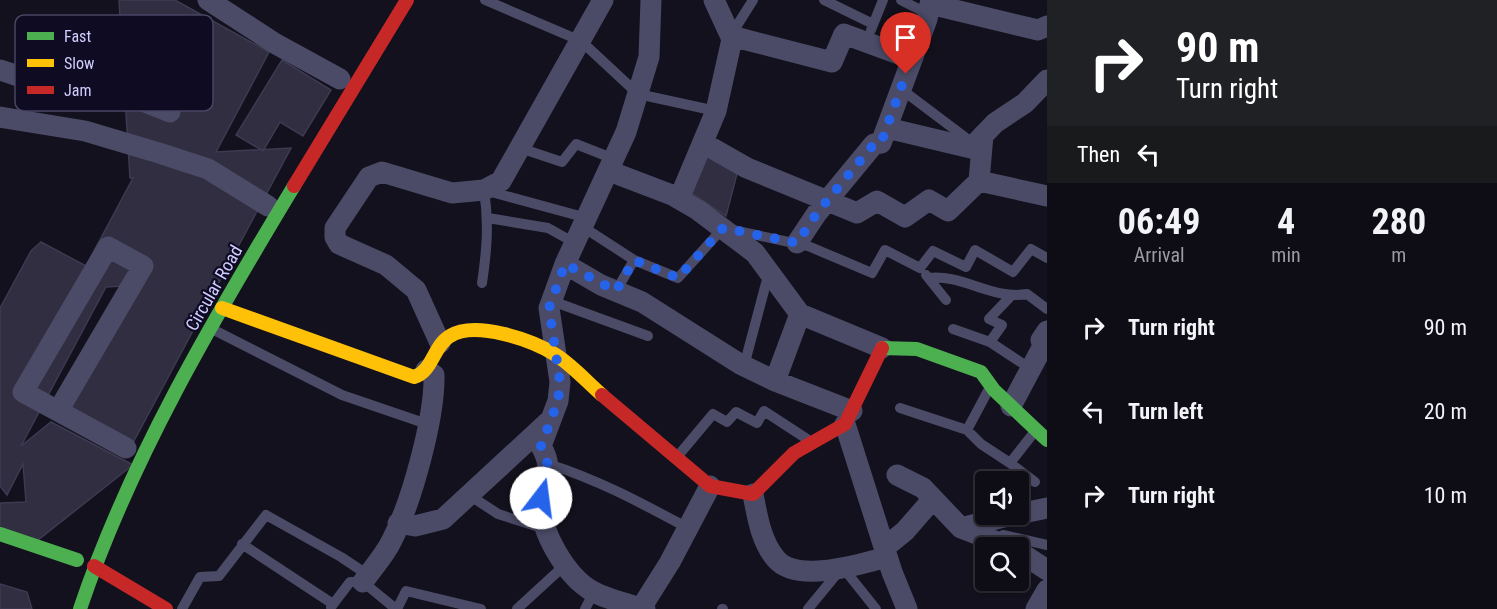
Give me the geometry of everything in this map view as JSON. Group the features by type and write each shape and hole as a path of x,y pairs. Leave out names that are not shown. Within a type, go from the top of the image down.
{"street":[{"path":"208,0 276,44 344,81"},
{"name":"Circular Road","path":"80,609 94,566 143,457 211,328 344,81 407,0"},
{"path":"440,343 416,290 386,265 339,244 335,237 335,228 369,177 382,172 452,193 484,190 501,181 603,0"},
{"path":"651,0 649,57 626,132 565,264 549,308 557,356 558,401 541,446 549,472 541,498 544,530 590,601 643,608 710,486"},
{"path":"679,199 716,111 732,39 714,0"},
{"path":"797,243 828,200 874,144 881,143 930,4 1038,30 1047,26"},
{"path":"730,36 832,63 843,34 870,33 912,59"},
{"path":"0,70 15,75"},
{"path":"887,128 971,148 995,123 1025,103 1047,80"},
{"path":"0,117 31,120 86,131 208,169 268,206"},
{"path":"156,398 318,118"},
{"path":"702,143 747,168 856,213 877,201 905,217 929,200 948,211 979,181 979,139"},
{"path":"612,165 679,199 723,228 755,253 800,314 882,348 917,349 981,372 994,390 1047,440"},
{"path":"979,181 1047,196"},
{"path":"58,411 143,266 108,247 23,392 58,411 127,448"},
{"path":"565,264 642,302 744,366 848,418 886,553 907,609"},
{"path":"222,308 414,377 421,376 426,370 440,343 454,334 471,328 541,346 557,356 710,486 753,494"},
{"path":"775,381 800,314"},
{"path":"1011,406 1046,342"},
{"path":"882,348 848,418 810,440 770,471 753,494 759,525 776,560 795,570 842,569 886,553 932,500"},
{"path":"366,579 392,540 415,478 434,393 434,375 426,370"},
{"path":"398,523 415,526 443,519 550,420"},
{"path":"897,475 923,488 961,528 986,537"},
{"path":"1029,512 1047,508"},
{"path":"961,528 975,524"},
{"path":"0,534 79,555 166,609"},
{"path":"1029,558 1047,570"}],"lane":[{"path":"485,0 581,41 638,94 716,111"},
{"path":"730,36 753,0"},
{"path":"824,0 870,33 884,0"},
{"path":"901,0 928,14"},
{"path":"901,89 979,139"},
{"path":"520,148 562,162 576,144 612,165"},
{"path":"482,283 488,246 488,218 484,190 582,229 634,260 678,278 723,228 797,243 872,273 885,250 920,268 946,300"},
{"path":"488,218 548,228 582,229"},
{"path":"920,268 933,251 966,267 975,250 1013,272 1031,249 1047,258"},
{"path":"616,291 634,260"},
{"path":"744,366 769,272"},
{"path":"929,278 942,276 1010,297 1027,294 1047,309"},
{"path":"990,342 1002,325 988,319 1010,297"},
{"path":"552,301 648,336"},
{"path":"211,328 342,395 427,424"},
{"path":"953,329 990,342 1032,369"},
{"path":"967,430 992,385"},
{"path":"900,408 967,430 981,444 1035,482"},
{"path":"676,457 713,414 727,422 736,412 757,423 764,411 810,440"},
{"path":"1010,463 1036,430"},
{"path":"548,464 568,470 638,501 688,528"},
{"path":"469,495 498,514 544,530"},
{"path":"182,609 200,577 219,576 266,515 341,556 397,609 406,591 481,609"},
{"path":"992,537 1000,534 1013,537"},
{"path":"1029,541 1047,545"},
{"path":"242,544 331,606 350,582 366,579"},
{"path":"517,609 566,563"},
{"path":"808,609 842,569 876,609"}],"building":[{"path":"119,0 175,0 202,15 120,15"},
{"path":"213,21 269,52 216,152 291,148 128,452 54,415 123,286 106,287 21,446 51,422 133,465 29,547 0,531 0,503 26,502 23,464 7,495 0,486 0,308 31,251 41,242 86,266 133,178 130,178 126,111 213,111"},
{"path":"282,60 331,90 303,136 280,122 263,151 236,135"},
{"path":"705,154 738,170 726,216 691,193"},
{"path":"0,584 27,592 32,609 0,609"}],"traffic: fast":[{"path":"80,609 100,554 148,445 204,339 294,186"},
{"path":"882,348 917,349 981,372 994,390 1047,440"},
{"path":"0,534 77,560"}],"traffic: slow":[{"path":"222,308 414,377 425,369 444,340 450,336 474,330 503,334 533,343 556,355 602,395"}],"traffic: jam":[{"path":"294,186 407,0"},
{"path":"602,395 710,486 753,494 794,453 845,424 882,348"},
{"path":"94,566 166,609"}],"route":[{"path":"541,498 549,472 548,458 541,446 558,401 560,382 549,308 565,264 616,291 634,260 678,278 723,228 797,243 817,213 874,144 881,143 906,74"}]}
